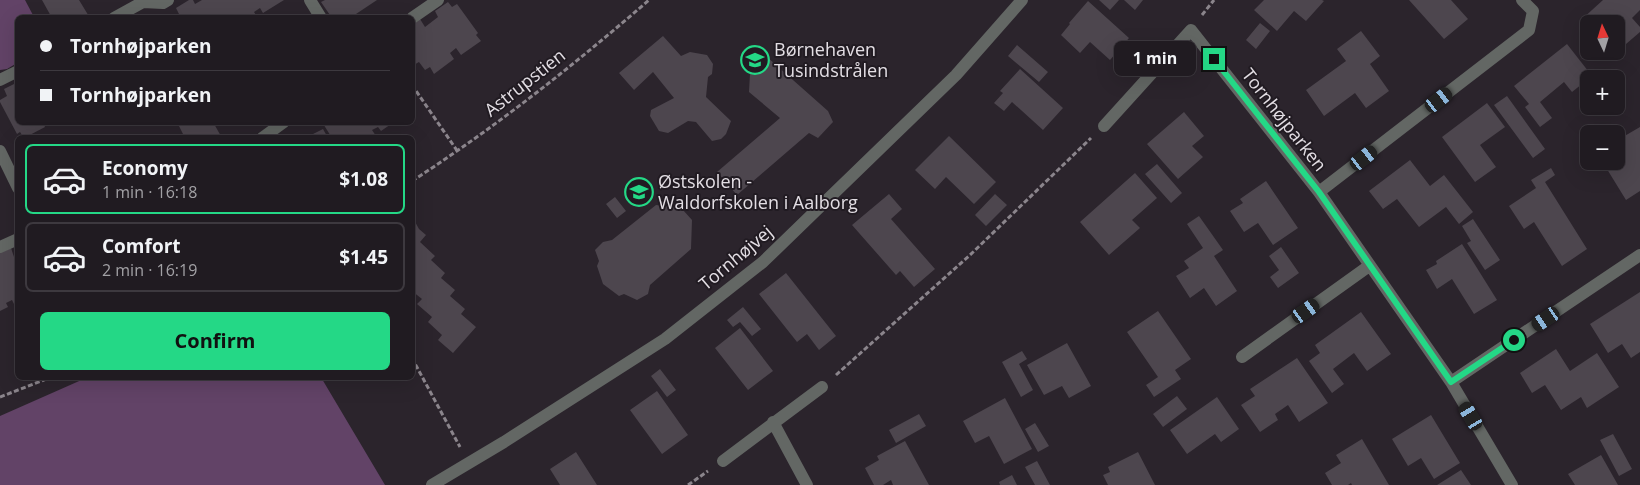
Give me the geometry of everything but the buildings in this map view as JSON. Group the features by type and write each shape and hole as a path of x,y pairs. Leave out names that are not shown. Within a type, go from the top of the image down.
{"street":[{"path":"119,15 143,2 163,3 168,0"},
{"path":"310,0 320,15"},
{"path":"415,16 438,0"},
{"name":"Tornhøjvej","path":"432,485 469,464 665,339 763,262 956,75 1022,0"},
{"name":"Tornhøjparken","path":"1319,192 1529,30 1533,11 1522,0"},
{"name":"Tornhøjparken","path":"1104,126 1191,30 1319,192 1451,382 1512,485"},
{"path":"0,80 15,72"},
{"path":"266,135 280,125"},
{"path":"0,151 15,182"},
{"path":"0,248 15,240"},
{"path":"1451,382 1640,255"},
{"path":"1242,357 1369,266"},
{"path":"723,461 822,387"},
{"path":"774,422 807,485"}],"path":[{"name":"Astrupstien","path":"415,179 458,152 514,111 595,47 649,0"},
{"path":"415,89 458,152"},
{"path":"822,387 969,256 1104,126"},
{"path":"415,364 469,464"},
{"path":"0,397 45,380"},
{"path":"688,485 723,461"}],"shaded area":[{"path":"0,0 25,0 33,15 15,15 15,64 7,69 0,70"},
{"path":"81,380 323,380 385,485 0,485 0,416"}],"place":[{"name":"Børnehaven Tusindstrålen","path":"755,60"},
{"name":"Østskolen - Waldorfskolen i Aalborg","path":"639,192"}],"route":[{"path":"1214,59 1319,192 1451,382 1514,340"}]}
